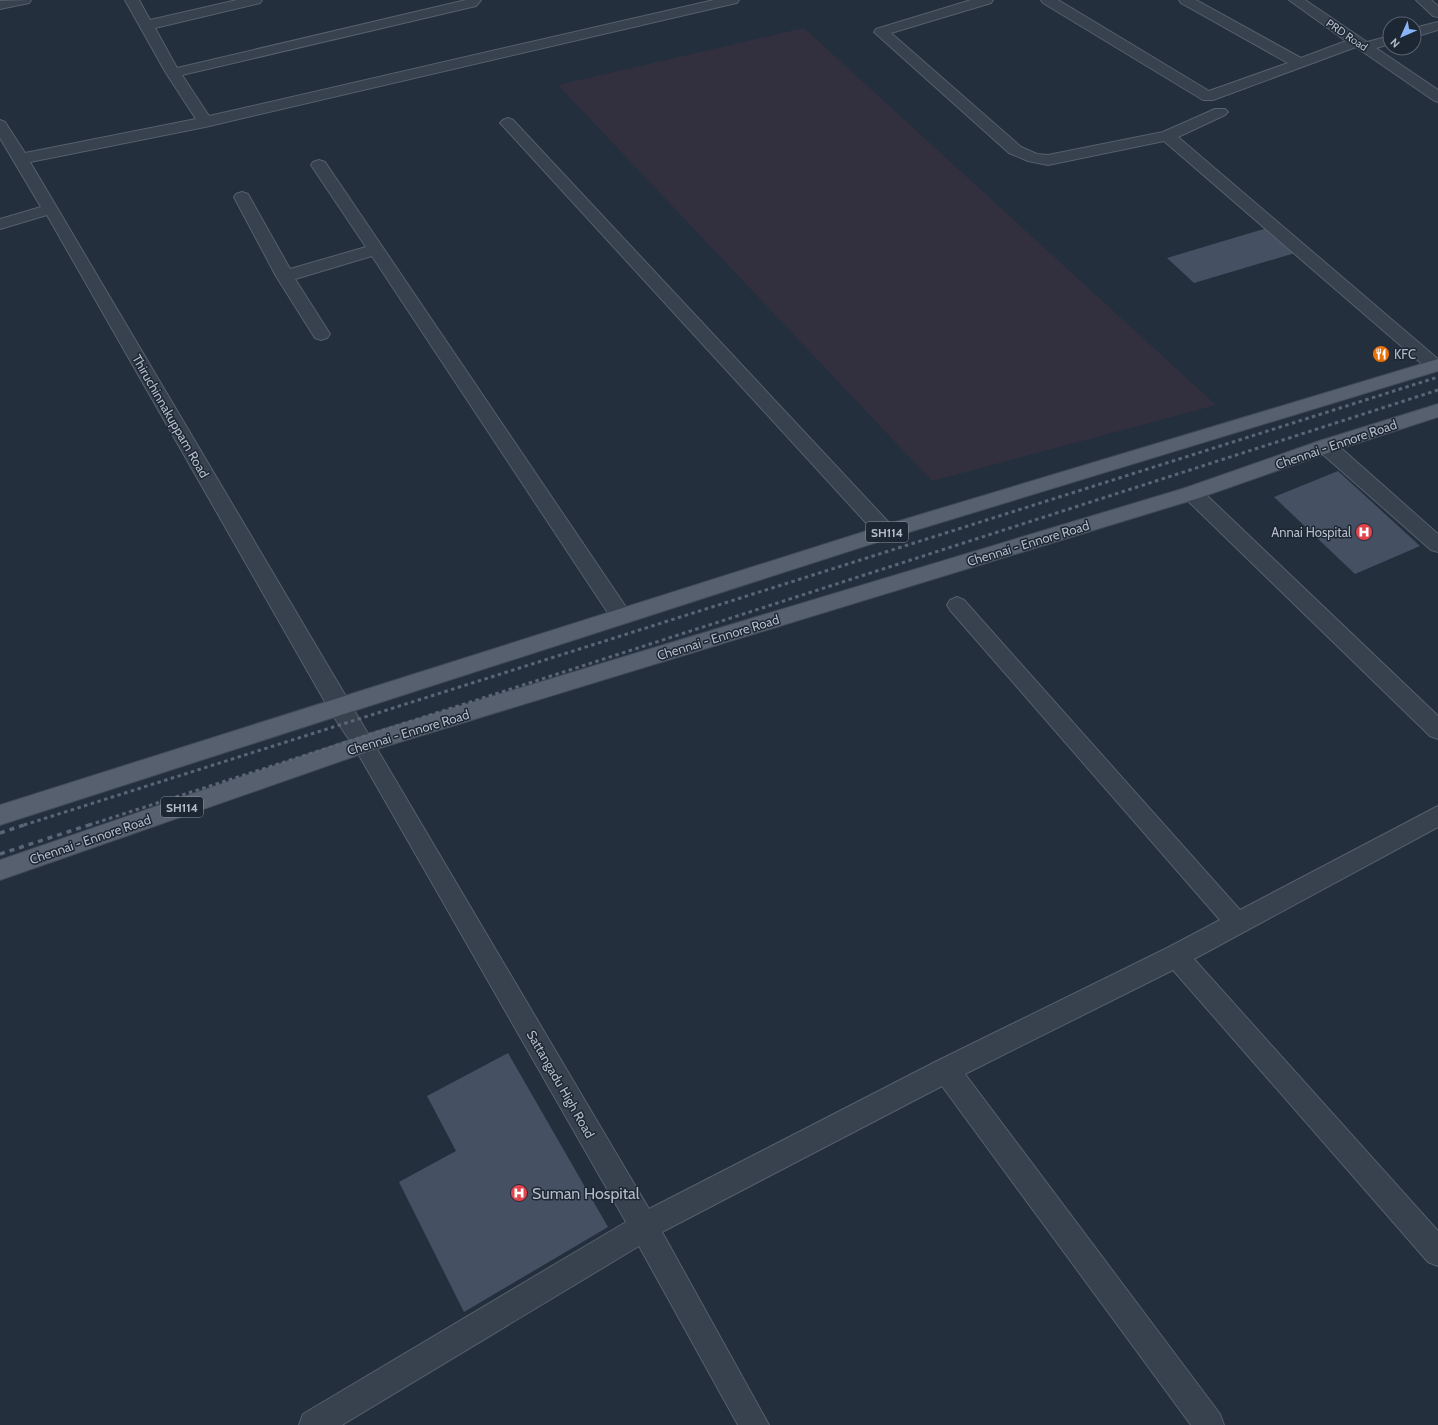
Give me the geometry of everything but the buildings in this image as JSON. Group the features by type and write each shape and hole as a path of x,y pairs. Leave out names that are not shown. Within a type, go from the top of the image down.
{"main road":[{"name":"SH114","path":"0,815 340,708 621,616 886,532 1437,365"},
{"name":"Chennai - Ennore Road","path":"0,870 364,744 1192,493 1326,446 1438,410"}],"street":[{"path":"0,5 24,0"},
{"path":"132,0 173,73 205,122"},
{"path":"147,25 255,0"},
{"path":"173,73 471,3 474,0"},
{"path":"20,159 205,122 732,0"},
{"path":"986,0 881,32 1015,150 1034,158 1048,160 1167,136 1220,112"},
{"path":"1048,0 1208,97 1361,44 1382,41"},
{"path":"1186,0 1301,64"},
{"name":"PRD Road","path":"1296,0 1438,97"},
{"path":"1423,0 1438,13"},
{"path":"1422,31 1438,26"},
{"path":"508,123 886,532"},
{"name":"Thiruchinnakuppam Road","path":"0,125 51,209 340,708 364,744"},
{"path":"1167,136 1437,365"},
{"path":"319,165 621,616"},
{"path":"242,197 285,276 321,334"},
{"path":"0,224 51,209"},
{"path":"285,276 375,250"},
{"path":"1326,446 1438,545"},
{"path":"1192,493 1438,730"},
{"path":"957,605 1237,923"},
{"name":"Sattangadu High Road","path":"364,744 644,1227 754,1425"},
{"path":"329,1421 644,1227 946,1070 1176,956 1438,816"},
{"path":"1176,956 1438,1252"},
{"path":"946,1070 1209,1425"}],"shaded area":[{"path":"804,28 1216,405 932,481 558,85"}],"railway":[{"path":"24,825 1438,377"},
{"path":"89,825 1438,390"},
{"path":"0,854 92,824"},
{"path":"0,833 24,825"}],"place":[{"name":"KFC","path":"1381,354"},
{"name":"Annai Hospital","path":"1364,532"},
{"name":"Suman Hospital","path":"519,1193"}]}
